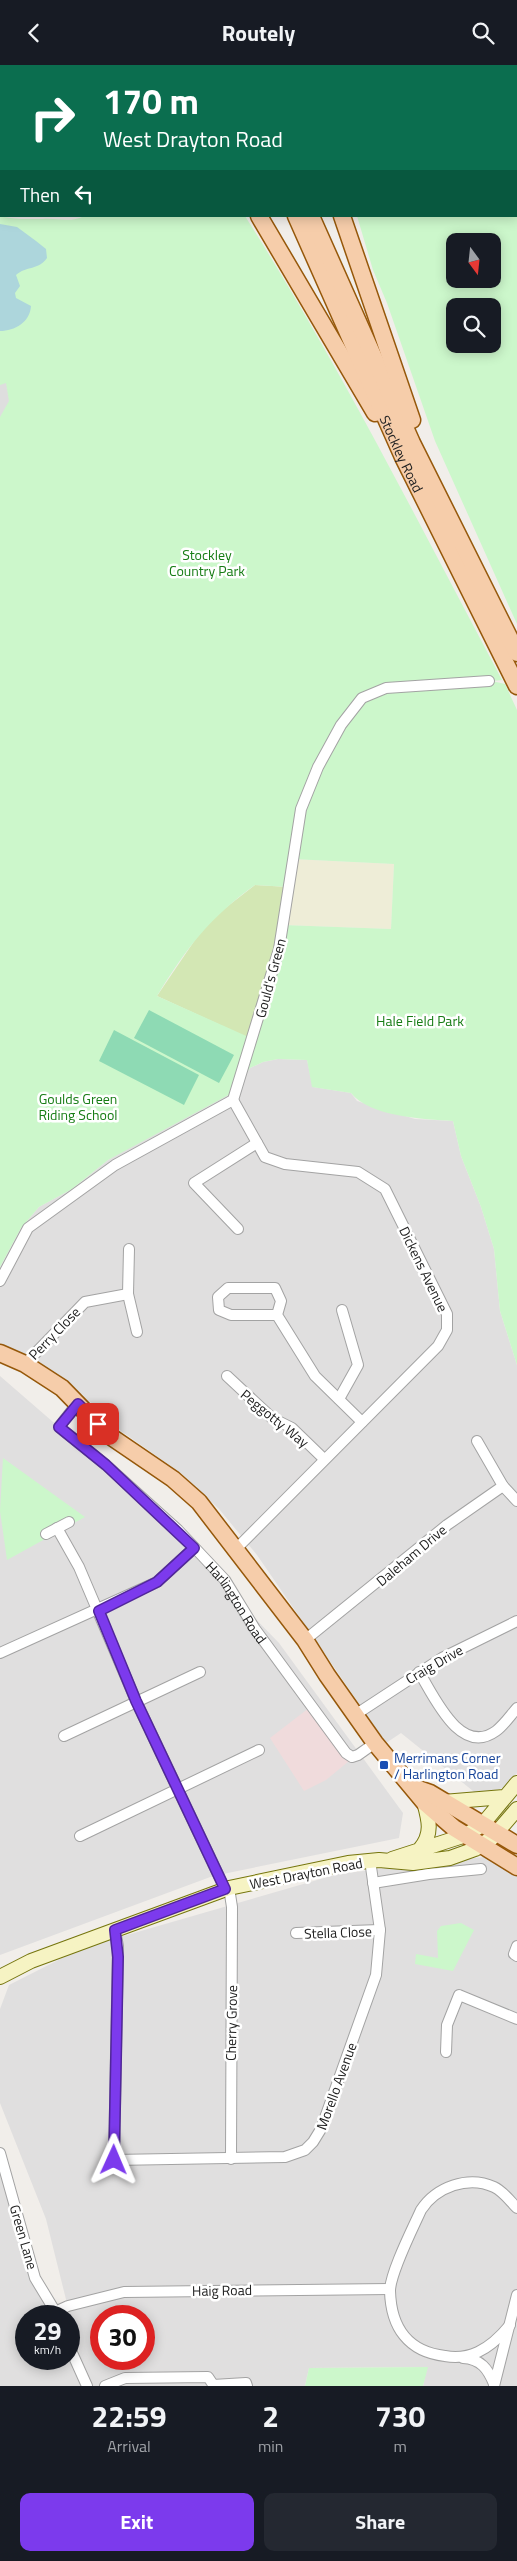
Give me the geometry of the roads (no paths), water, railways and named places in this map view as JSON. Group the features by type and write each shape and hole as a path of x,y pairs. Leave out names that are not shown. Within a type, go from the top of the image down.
{"main road":[{"path":"260,217 368,402 403,457"},
{"name":"Stockley Road","path":"296,217 403,457 517,686"},
{"name":"Stockley Road","path":"311,217 412,443 517,653"},
{"path":"342,217 438,493"},
{"path":"0,1353 25,1364 62,1387 107,1434 173,1479 199,1502 305,1640 375,1743 424,1802 466,1835 517,1867"},
{"name":"West Drayton Road","path":"389,1860 466,1835 482,1825 517,1783"},
{"path":"413,1787 430,1793 517,1845"},
{"path":"443,1802 504,1797"},
{"path":"420,1849 428,1840 429,1831 424,1802"},
{"name":"West Drayton Road","path":"1,1973 227,1889 370,1860 412,1863 450,1858 482,1845 498,1832 517,1809"}],"street":[{"name":"Gould's Green","path":"233,1100 279,949 301,809 318,767 340,725 362,698 386,688 489,681"},
{"name":"Dickens Avenue","path":"233,1100 265,1157 286,1164 358,1172 385,1189 447,1314 447,1330 438,1346 236,1549"},
{"path":"0,1281 28,1228 115,1165 233,1100"},
{"path":"238,1229 194,1183 257,1143"},
{"path":"129,1249 128,1294 137,1332"},
{"path":"277,1315 231,1315 219,1310 218,1297 228,1288 275,1288 281,1301 277,1315 315,1376 362,1421"},
{"name":"Perry Close","path":"25,1364 68,1317 85,1302 128,1294"},
{"path":"339,1399 358,1365 342,1310"},
{"name":"Peggotty Way","path":"226,1376 272,1419 292,1429 324,1459"},
{"name":"Harlington Road","path":"78,1404 59,1427 106,1465 225,1580 255,1629 346,1753 352,1757 358,1755 375,1743"},
{"path":"477,1441 502,1486 517,1501"},
{"name":"Daleham Drive","path":"305,1640 446,1525 502,1486"},
{"path":"46,1534 68,1522"},
{"name":"Cherry Grove","path":"57,1528 99,1611 136,1701 227,1889 232,1907 231,2159"},
{"path":"0,1653 99,1611 157,1582 194,1548"},
{"name":"Craig Drive","path":"355,1715 442,1657 517,1621"},
{"path":"64,1735 200,1672"},
{"path":"419,1672 459,1731 467,1736 478,1738 495,1732 517,1708"},
{"path":"80,1836 259,1750"},
{"name":"Morello Avenue","path":"115,1930 118,1954 114,2160 231,2159 295,2155 314,2142 321,2129 376,1975 380,1930 370,1860"},
{"path":"373,1883 429,1874 481,1869"},
{"name":"Stella Close","path":"296,1933 380,1930"},
{"path":"517,1946 514,1954 517,1956"},
{"path":"446,2052 446,2025 459,1995 517,2019"},
{"name":"Green Lane","path":"0,2153 35,2277 51,2305"},
{"path":"494,2385 489,2371 473,2359 420,2351 408,2341 398,2327 391,2305 390,2289 421,2209 428,2198 459,2184 481,2184 493,2187 503,2193 517,2208"},
{"name":"Haig Road","path":"72,2305 124,2292 390,2289"},
{"path":"494,2385 517,2295"},
{"path":"459,2358 478,2352 491,2344 510,2325"},
{"path":"80,2370 87,2386"},
{"path":"105,2386 125,2378 208,2377 213,2385 246,2383 247,2386"}],"water":[{"path":"0,224 17,227 46,249 47,258 44,262 16,275 20,286 15,293 16,298 31,306 30,312 21,325 6,331 0,331"}],"place":[{"name":"Merrimans Corner / Harlington Road","path":"384,1765"}],"park label":[{"name":"Stockley Country Park","path":"207,562"},
{"name":"Hale Field Park","path":"420,1020"},
{"name":"Goulds Green Riding School","path":"78,1106"}]}
